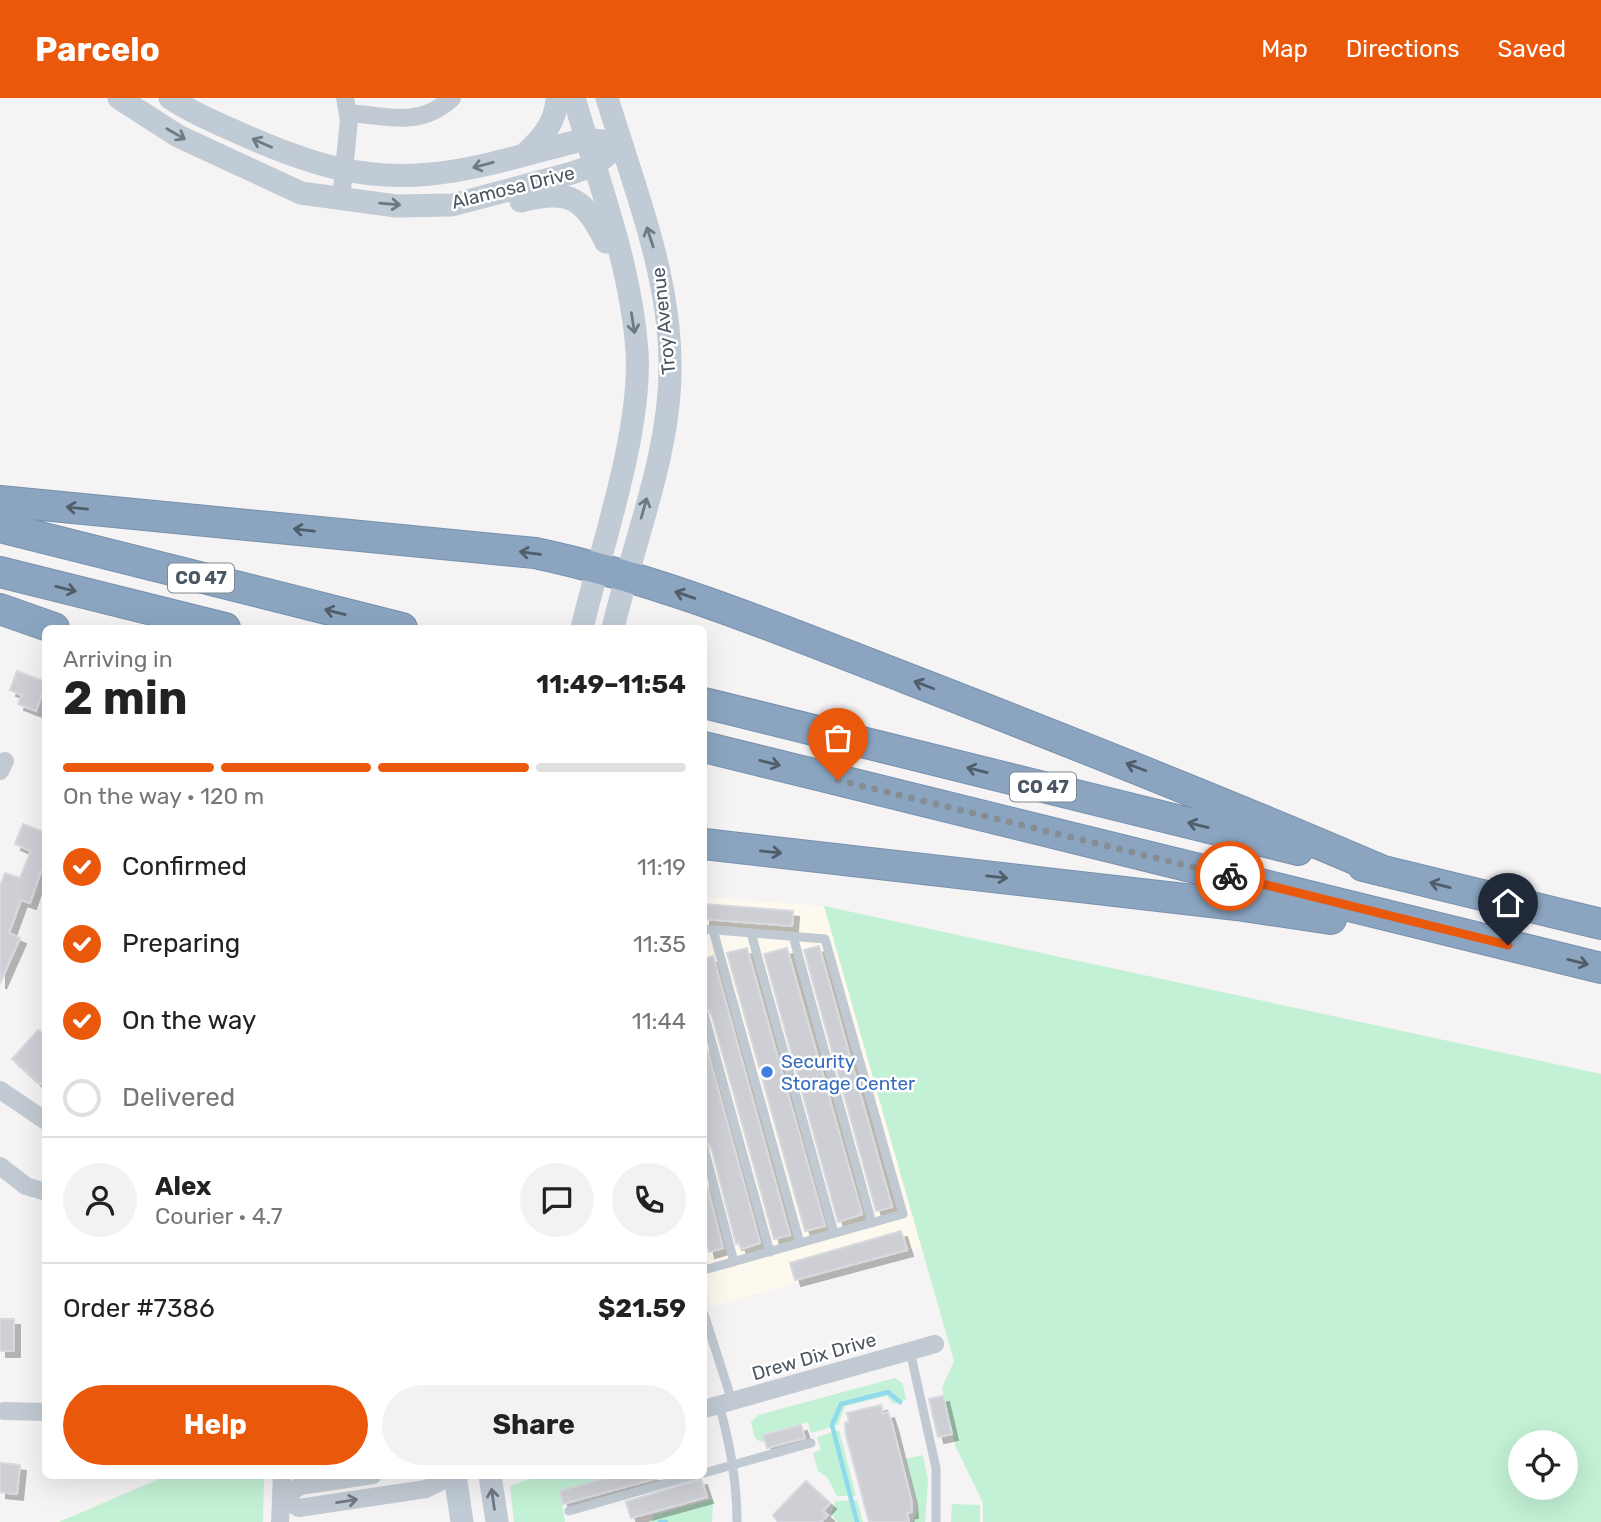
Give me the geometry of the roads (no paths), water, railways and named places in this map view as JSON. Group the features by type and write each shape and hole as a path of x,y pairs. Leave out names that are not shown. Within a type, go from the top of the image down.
{"highway":[{"path":"0,501 535,553 597,566 744,615 1199,792 1383,871"},
{"name":"CO 47","path":"0,527 390,625"},
{"name":"CO 47","path":"0,572 213,625"},
{"path":"0,609 45,625"},
{"name":"CO 47","path":"707,704 1601,924"},
{"name":"CO 47","path":"707,748 1601,968"},
{"path":"707,844 1237,905 1508,945"}],"main road":[{"name":"Alamosa Drive","path":"119,98 178,136 301,193 396,206 452,205 595,165 621,145"},
{"name":"Alamosa Drive","path":"170,98 191,112 303,161 345,171 385,176 430,174 473,167 586,139 621,145"},
{"path":"526,153 545,135 556,110 557,98"},
{"name":"Troy Avenue","path":"574,98 626,281 637,352 635,396 627,447 583,625"},
{"name":"Troy Avenue","path":"607,98 655,254 665,303 670,363 663,440 614,625"},
{"path":"452,205 464,214 545,195 565,197 590,211 626,281"},
{"path":"456,1479 462,1522"},
{"path":"491,1479 497,1522"}],"street":[{"path":"341,199 345,171 347,105 418,118 430,115 452,98"},
{"path":"0,1090 42,1118"},
{"path":"0,1167 26,1186 42,1191"},
{"name":"Drew Dix Drive","path":"718,1405 935,1344"},
{"path":"4,1411 42,1412"},
{"path":"280,1522 282,1479"},
{"path":"281,1499 300,1486 346,1479"},
{"path":"281,1499 299,1508 426,1489 447,1479"}],"lane":[{"path":"707,1269 903,1214 825,939 708,930 800,1243"},
{"path":"751,933 834,1233"},
{"path":"793,936 872,1223"},
{"path":"707,1025 770,1252"},
{"path":"707,1159 734,1262"},
{"path":"707,1334 718,1405 732,1465 737,1522"},
{"path":"910,1352 936,1468 936,1522"},
{"path":"707,1472 811,1443"},
{"path":"569,1511 681,1479"}],"waterway":[{"path":"857,1522 832,1425 841,1404 888,1392 900,1402"},
{"path":"660,1522 666,1522"}],"place":[{"name":"Security Storage Center","path":"767,1072"}]}
